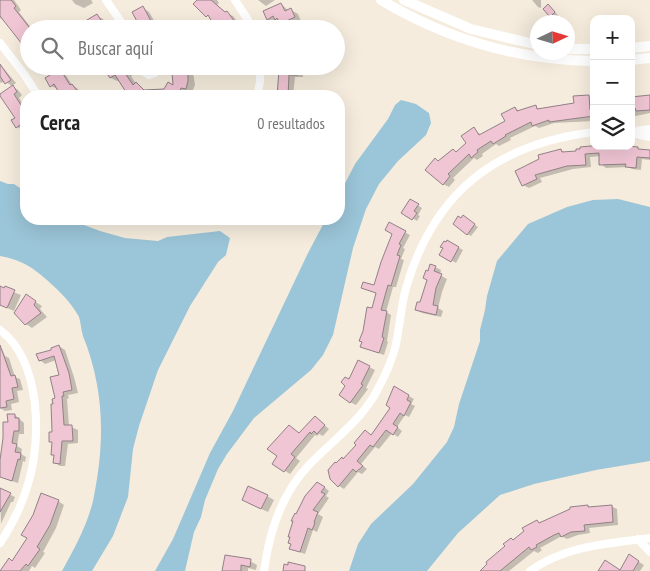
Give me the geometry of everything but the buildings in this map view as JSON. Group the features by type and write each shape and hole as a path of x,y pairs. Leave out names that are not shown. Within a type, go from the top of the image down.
{"street":[{"path":"106,0 120,20"},
{"path":"235,0 248,20"},
{"path":"382,0 436,28 468,40 540,58 590,61"},
{"path":"404,0 471,29 530,43"},
{"path":"0,43 20,71"},
{"path":"635,48 650,46"},
{"path":"575,48 590,49"},
{"path":"635,60 650,58"},
{"path":"23,75 34,90"},
{"path":"258,90 260,75"},
{"path":"635,132 650,130"},
{"path":"264,571 277,519 291,488 309,465 356,420 374,395 383,378 396,344 406,289 415,260 438,216 468,182 502,159 523,148 555,138 590,133"},
{"path":"635,133 650,137"},
{"path":"0,330 16,345 25,363 33,396 36,434 33,465 28,484 15,518 0,543"},
{"path":"530,571 557,555 579,548 650,538"},
{"path":"638,539 650,552"}],"water":[{"path":"401,100 416,104 429,113 431,123 426,135 398,161 379,184 366,209 353,248 333,335 323,355 311,370 254,418 227,454 218,469 205,500 201,517 194,532 185,571 155,571 173,539 210,453 233,411 323,225 345,225 345,183 355,164 388,119 395,105"},
{"path":"0,181 14,184 20,188 20,225 84,225 125,238 158,241 167,237 220,231 230,238 226,255 218,262 190,306 158,370 133,449 128,497 113,536 92,571 62,571 87,519 93,501 100,458 101,417 99,397 96,377 82,334 79,317 69,302 31,267 14,259 0,256"},
{"path":"618,199 650,207 650,461 596,470 534,484 500,495 458,533 427,571 349,571 358,544 371,524 413,484 447,442 454,427 459,404 480,341 480,330 487,296 497,261 528,224 567,207 593,200"}]}
